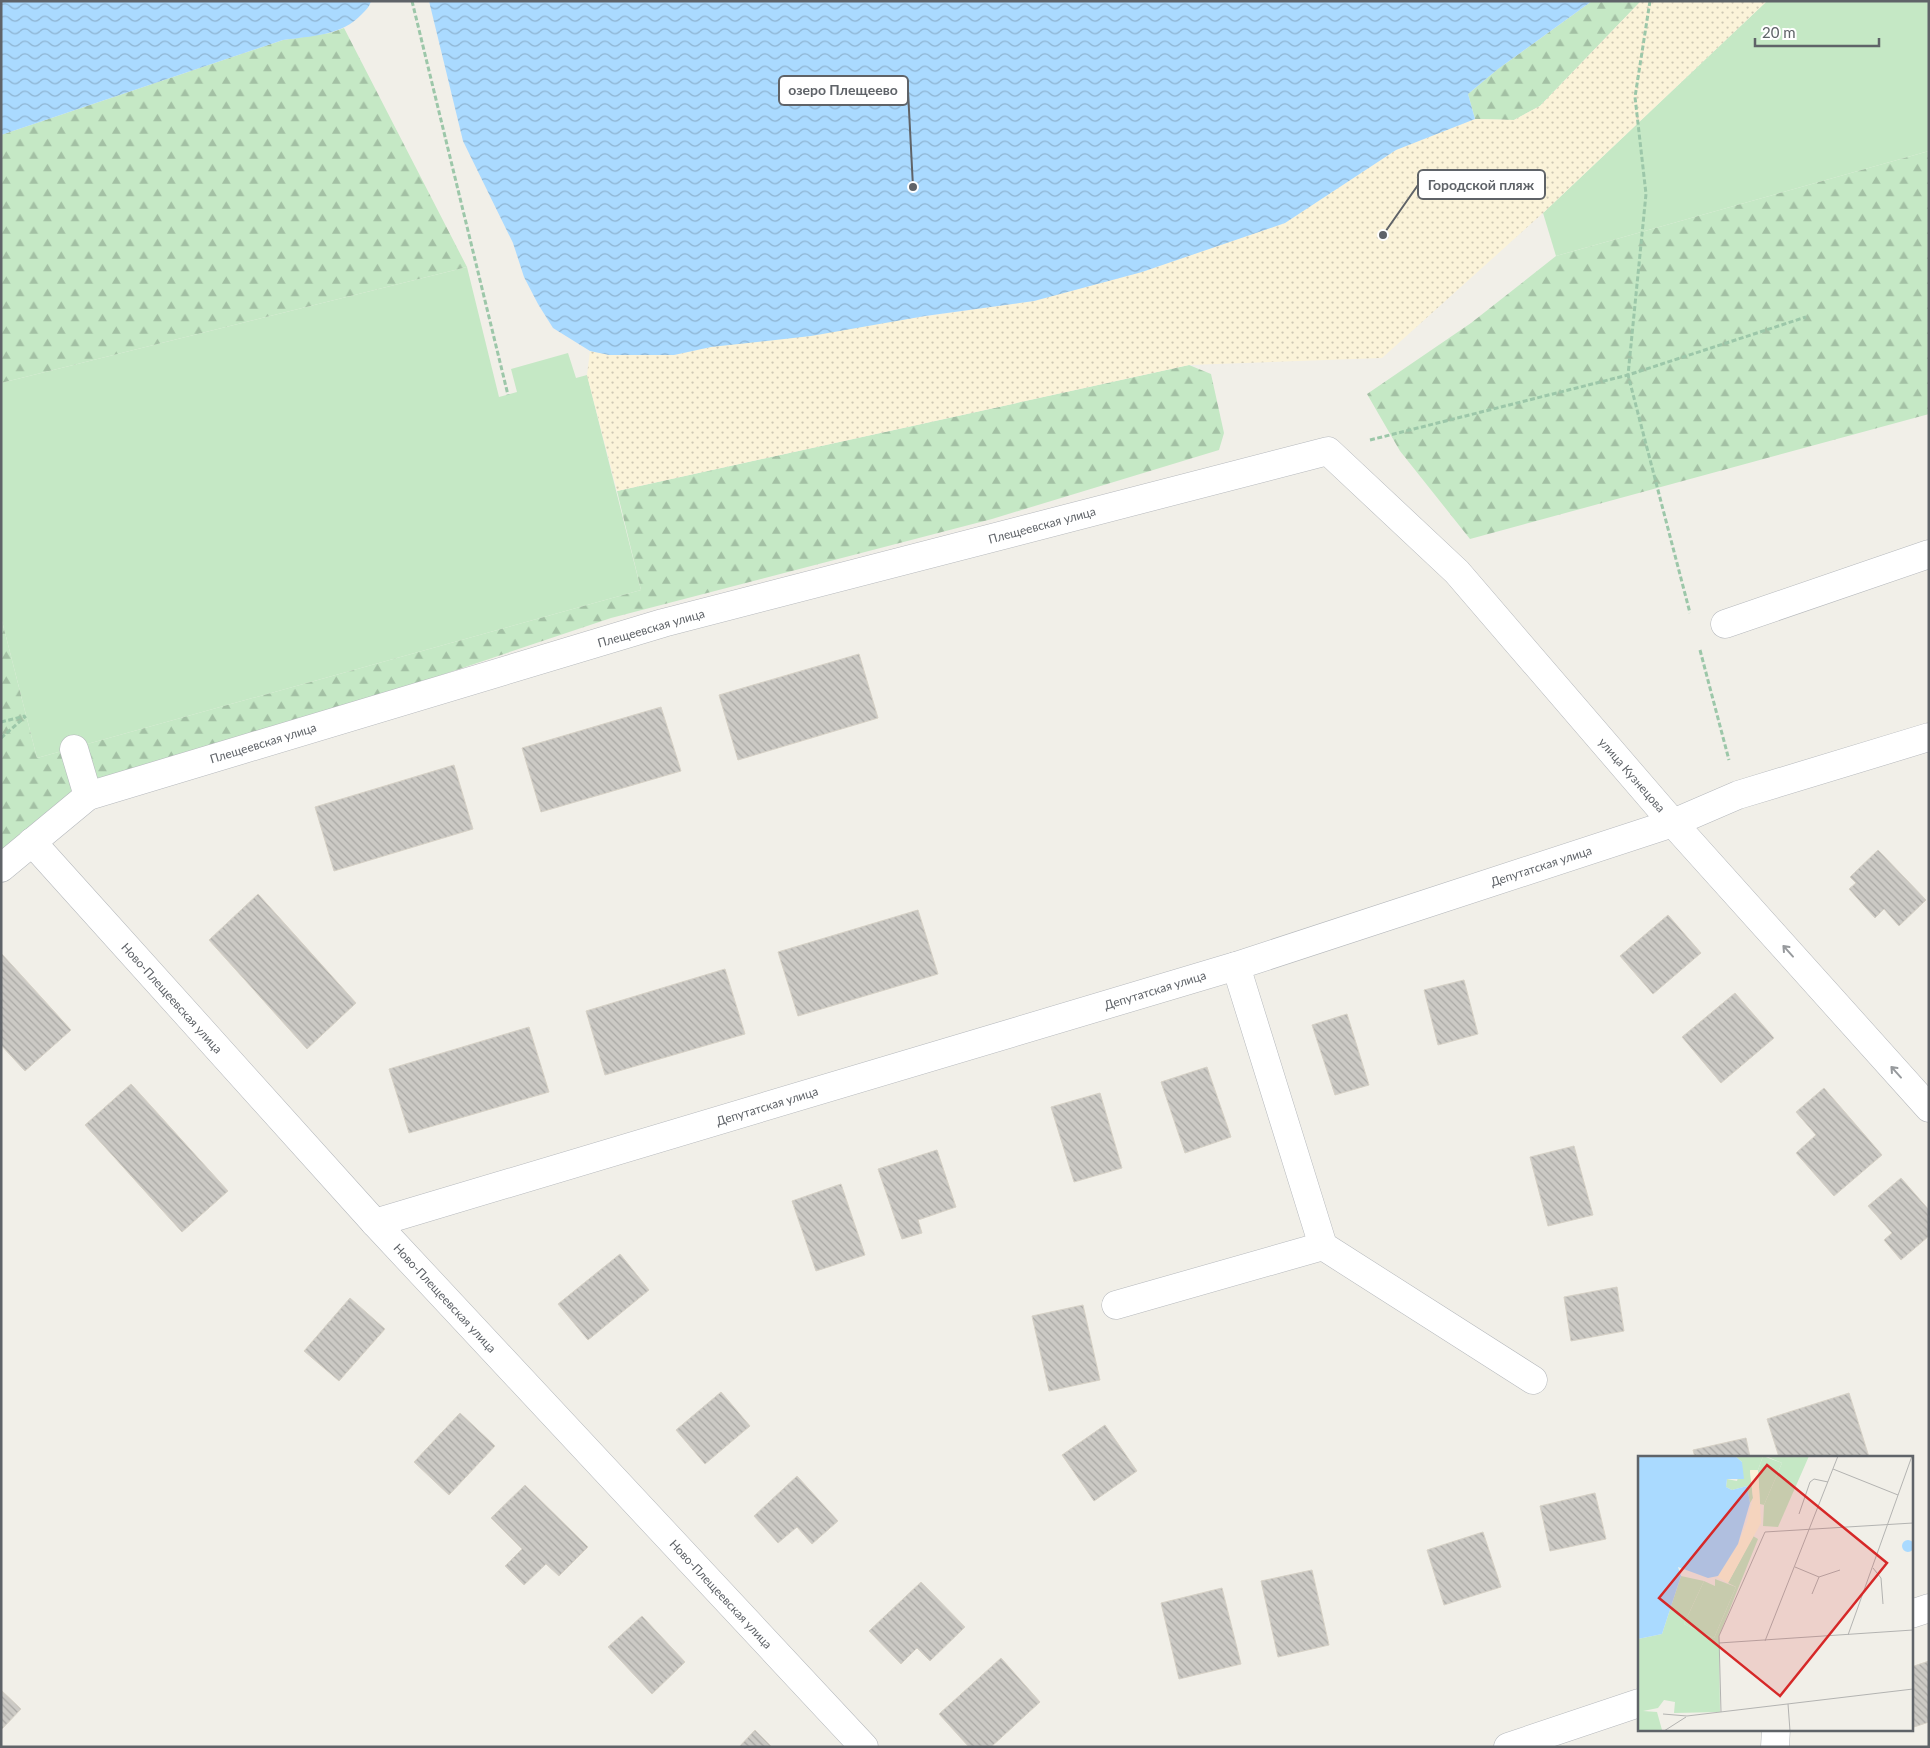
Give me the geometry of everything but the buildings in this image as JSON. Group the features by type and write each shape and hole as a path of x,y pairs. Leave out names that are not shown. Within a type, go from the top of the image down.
{"street":[{"name":"Плещеевская улица","path":"1,868 88,796 663,623 1328,451"},
{"name":"улица Кузнецова","path":"1328,451 1457,572 1673,823 1929,1108"},
{"path":"1725,624 1929,554"},
{"name":"Депутатская улица","path":"375,1223 1236,966 1673,823 1738,795 1929,737"},
{"path":"74,749 88,796"},
{"name":"Ново-Плещеевская улица","path":"32,842 375,1223 864,1747"},
{"path":"1236,966 1323,1246 1533,1380"},
{"path":"1116,1305 1323,1246"},
{"path":"1912,1614 1929,1608"},
{"path":"1508,1747 1638,1704"},
{"path":"1775,1747 1776,1730"}],"path":[{"path":"412,1 508,395"},
{"path":"1650,1 1635,97 1646,194 1628,375 1690,614"},
{"path":"1328,451 1628,375 1806,317"},
{"path":"1698,642 1738,795"},
{"path":"1,722 26,716 1,738"}],"green space":[{"path":"1592,1 1641,1 1540,106 1514,120 1475,119 1468,94 1498,69"},
{"path":"1767,1 1929,1 1929,151 1556,256 1543,213"},
{"path":"344,28 467,267 1,383 1,135 283,40 330,33"},
{"path":"1929,151 1929,414 1470,539 1400,451 1367,394 1471,323 1556,256"},
{"path":"467,267 499,397 517,392 511,369 568,353 576,378 587,375 641,590 37,758 1,617 1,383"},
{"path":"1189,365 1211,374 1224,433 1219,450 992,519 611,618 87,794 1,866 1,617 37,758 641,590 617,491"}],"sand":[{"path":"1641,1 1767,1 1543,213 1382,358 1189,365 617,491 587,375 590,351 609,355 674,355 711,347 1034,301 1142,272 1285,223 1396,150 1475,119 1514,120 1540,106"}],"water":[{"path":"1,1 371,1 370,5 354,21 336,31 283,40 1,135"},
{"path":"429,1 1592,1 1498,69 1468,94 1475,119 1396,150 1285,223 1142,272 1034,301 925,316 811,336 711,347 674,355 609,355 590,351 553,328 524,277 513,243 463,141"}],"place":[{"name":"озеро Плещеево","path":"913,187"},
{"name":"Городской пляж","path":"1383,235"}]}
